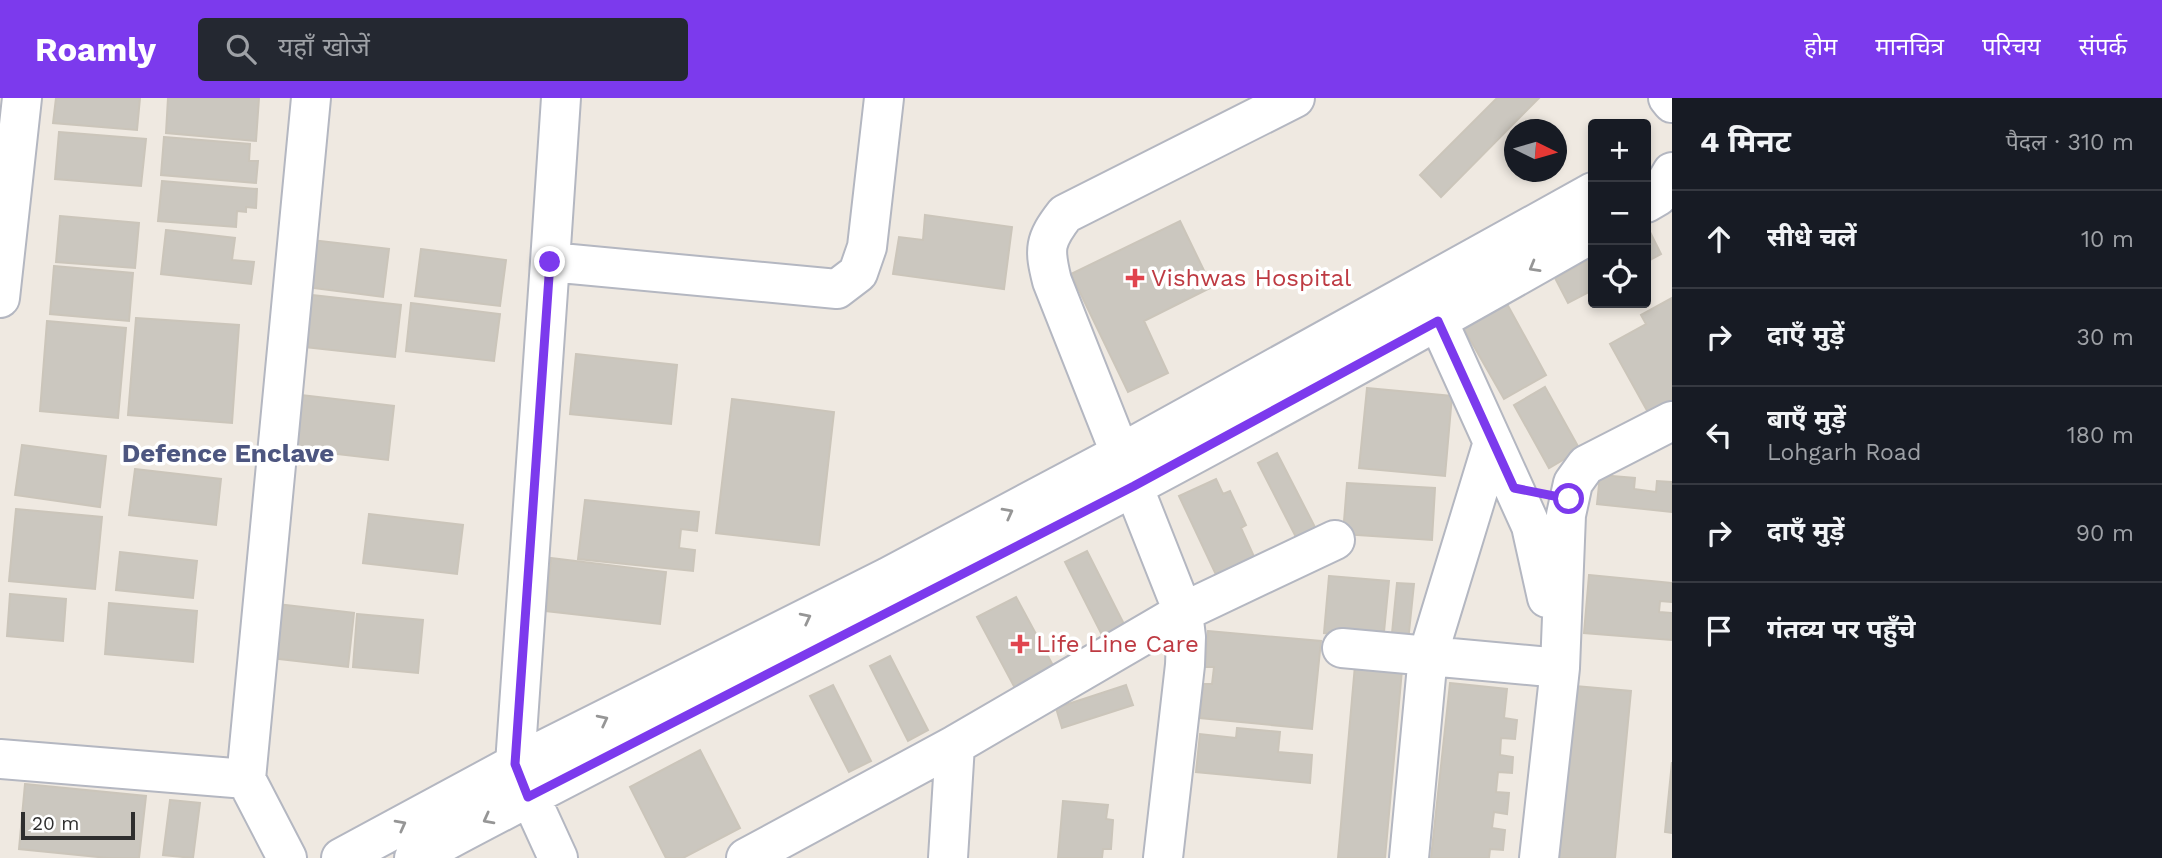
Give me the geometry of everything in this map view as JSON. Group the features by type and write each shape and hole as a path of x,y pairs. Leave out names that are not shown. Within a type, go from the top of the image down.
{"street":[{"path":"0,298 22,98"},
{"path":"287,858 246,779 311,98"},
{"path":"558,858 522,780 561,98"},
{"path":"550,262 837,289 858,273 867,247 884,98"},
{"path":"1163,858 1185,665 1183,612 1052,281 1045,256 1051,232 1065,214 1295,98"},
{"path":"1668,98 1672,103"},
{"path":"1651,165 1672,163"},
{"path":"1651,200 1658,196 1672,172"},
{"path":"1128,470 1588,195"},
{"path":"341,858 522,780 1128,470 1438,321 1588,236"},
{"path":"1438,321 1531,526 1539,551 1560,668"},
{"path":"1539,858 1560,668 1566,515 1573,483 1586,465 1672,421"},
{"path":"1409,858 1428,655 1493,442"},
{"path":"1514,488 1569,499"},
{"path":"746,858 793,846 955,746 1183,612 1335,540"},
{"path":"1342,648 1560,668"},
{"path":"948,858 955,746"},
{"path":"0,759 246,779"},
{"path":"414,858 522,780"}],"building":[{"path":"56,98 140,98 137,130 53,123"},
{"path":"168,98 259,98 256,141 166,133"},
{"path":"1497,98 1539,98 1518,119 1504,119 1504,133 1441,197 1420,175"},
{"path":"59,132 146,139 141,186 55,179"},
{"path":"164,137 250,144 249,161 258,161 256,183 161,175"},
{"path":"162,181 257,189 256,208 246,207 246,212 237,211 236,227 158,221"},
{"path":"925,215 1012,227 1004,289 893,274 899,237 923,240"},
{"path":"60,216 139,223 135,268 56,262"},
{"path":"1180,221 1212,287 1144,321 1168,373 1128,392 1071,274"},
{"path":"166,230 235,238 232,260 254,262 251,284 161,274"},
{"path":"1651,234 1661,254 1651,259"},
{"path":"311,240 389,249 383,297 305,287"},
{"path":"421,249 506,260 500,306 415,296"},
{"path":"1588,260 1588,293 1568,303 1555,278"},
{"path":"54,266 133,273 129,321 50,314"},
{"path":"303,294 401,305 395,357 296,346"},
{"path":"1672,298 1672,400 1649,414 1610,344 1646,324 1641,315"},
{"path":"411,303 500,314 494,361 406,351"},
{"path":"1507,304 1546,375 1504,399 1464,329"},
{"path":"136,318 239,325 232,423 128,415"},
{"path":"47,321 126,328 118,418 40,411"},
{"path":"576,354 677,365 671,424 570,414"},
{"path":"1545,387 1580,450 1549,468 1514,405"},
{"path":"1367,388 1452,396 1445,476 1359,468"},
{"path":"301,395 394,406 388,460 295,449"},
{"path":"732,399 834,412 819,545 716,533"},
{"path":"22,445 106,456 100,507 15,495"},
{"path":"1277,453 1318,533 1299,543 1258,463"},
{"path":"135,469 221,479 216,525 129,515"},
{"path":"1600,475 1635,478 1634,489 1656,492 1657,481 1672,482 1672,512 1597,504"},
{"path":"1216,479 1223,494 1230,491 1246,525 1241,528 1256,561 1218,579 1179,496"},
{"path":"1347,483 1435,488 1432,540 1343,534"},
{"path":"585,500 699,512 697,531 681,529 679,548 695,550 693,571 578,559"},
{"path":"16,509 102,517 95,589 9,581"},
{"path":"369,514 463,525 457,574 363,563"},
{"path":"1087,551 1126,628 1104,639 1065,562"},
{"path":"120,552 197,561 193,598 116,590"},
{"path":"551,558 666,572 660,624 546,611"},
{"path":"1589,575 1672,583 1672,602 1660,601 1659,612 1672,613 1672,640 1584,633"},
{"path":"1329,576 1389,581 1384,632 1392,633 1397,583 1414,584 1408,642 1324,633"},
{"path":"10,594 66,599 63,641 7,636"},
{"path":"1016,597 1056,671 1017,692 977,617"},
{"path":"109,603 197,611 193,662 105,654"},
{"path":"277,604 354,613 348,667 271,658"},
{"path":"357,614 423,620 418,673 353,667"},
{"path":"1208,631 1321,641 1312,729 1200,718 1203,684 1212,684 1214,667 1205,667"},
{"path":"890,656 928,730 908,741 870,666"},
{"path":"1355,665 1402,670 1385,858 1338,858"},
{"path":"1450,683 1507,689 1504,718 1517,720 1515,739 1501,738 1500,755 1513,757 1512,773 1498,772 1496,792 1509,793 1507,814 1494,812 1492,828 1505,830 1503,850 1490,849 1489,858 1431,858"},
{"path":"833,685 871,761 849,772 810,696"},
{"path":"1126,685 1133,705 1062,728 1056,708"},
{"path":"1575,686 1631,691 1615,858 1559,858"},
{"path":"1237,728 1280,732 1278,752 1312,755 1310,783 1196,772 1200,734 1236,738"},
{"path":"700,750 740,828 683,858 666,858 630,787"},
{"path":"1672,762 1672,833 1665,832"},
{"path":"25,784 146,796 139,858 108,858 19,849"},
{"path":"170,800 200,803 193,858 163,855"},
{"path":"1063,801 1108,805 1106,819 1113,820 1111,849 1103,849 1102,858 1058,858"}],"place":[{"name":"Vishwas Hospital","path":"1135,278"},
{"name":"Life Line Care","path":"1020,644"}],"district":[{"name":"Defence Enclave","path":"228,453"}],"route":[{"path":"550,262 515,764 528,797 1134,486 1438,321 1514,488 1569,499"}]}
